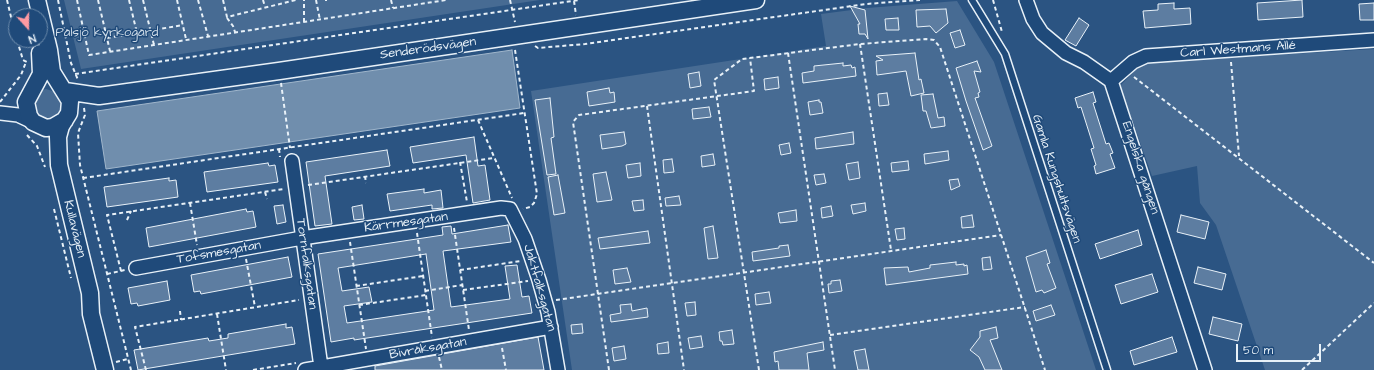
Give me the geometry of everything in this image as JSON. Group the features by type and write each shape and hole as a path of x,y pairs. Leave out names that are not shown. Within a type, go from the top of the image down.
{"street":[{"name":"Kullavägen","path":"37,0 52,72 70,101 67,116 61,126 58,136 53,169"},
{"name":"Senderödsvägen","path":"63,89 83,99 518,39 682,5 756,0"},
{"path":"1026,0 1033,19 1042,33 1066,53 1084,62 1111,81"},
{"name":"Carl Westmans Allé","path":"1111,81 1133,62 1146,56 1374,40"},
{"name":"Kullavägen","path":"39,48 41,59 41,74 31,92 26,109 32,126 50,144 53,169 90,293 91,314 111,367"},
{"name":"Engelska gången","path":"1111,81 1205,370"},
{"path":"0,108 18,104 31,92 47,83 63,89"},
{"path":"0,108 18,115 32,126 53,127 67,116 83,99"},
{"name":"Tornfalksgatan","path":"296,158 302,238 321,367"},
{"name":"Kärrmesgatan","path":"302,238 452,216 501,208 511,204"},
{"name":"Jaktfalksgatan","path":"511,204 525,239 546,302 558,370"},
{"name":"Tofsmesgatan","path":"136,268 302,238"},
{"name":"Bivråksgatan","path":"305,370 551,328"}],"lane":[{"name":"Gamla Kungshultsvägen","path":"972,0 1005,54 1107,370"}],"path":[{"path":"58,0 71,63 76,74 83,99 85,115 78,133 83,178 131,370"},
{"path":"77,0 89,55 446,0"},
{"path":"98,0 110,51"},
{"path":"129,0 137,33"},
{"path":"143,0 154,44"},
{"path":"177,0 186,40"},
{"path":"198,0 208,36"},
{"path":"222,0 227,17 233,26 234,32"},
{"path":"263,0 265,7"},
{"path":"227,17 296,0"},
{"path":"304,0 304,22"},
{"path":"316,0 320,20"},
{"path":"391,0 393,8"},
{"path":"478,120 511,204 521,209 530,207 534,203 537,194 524,113 518,39 510,0"},
{"path":"76,74 579,0"},
{"path":"518,39 538,48 585,44 866,4 920,0"},
{"path":"993,0 1000,24 1005,54"},
{"path":"107,38 182,25"},
{"path":"759,370 714,80 742,59 860,44 926,39 934,40 940,47 1045,370"},
{"path":"860,44 891,250"},
{"path":"1230,51 1239,156"},
{"path":"788,53 835,370"},
{"path":"609,370 573,122 579,115 754,91 750,58"},
{"path":"0,108 1,99 8,93 21,75 26,62"},
{"path":"1111,81 1135,77 1239,156 1374,263"},
{"path":"280,81 289,146"},
{"path":"647,106 684,370"},
{"path":"83,178 524,113"},
{"path":"32,126 37,146 42,156 53,169"},
{"path":"296,158 299,146"},
{"path":"304,186 494,158"},
{"path":"460,162 469,213"},
{"path":"365,176 366,183"},
{"path":"121,271 107,215 285,189"},
{"path":"265,192 267,199"},
{"path":"190,203 200,256"},
{"path":"54,208 72,280"},
{"path":"127,220 131,211"},
{"path":"452,216 470,341"},
{"path":"415,222 434,348"},
{"path":"348,231 359,306 369,358"},
{"path":"546,302 1001,234"},
{"path":"244,248 255,307"},
{"path":"460,270 532,260"},
{"path":"107,274 136,268"},
{"path":"356,286 423,276"},
{"path":"463,290 539,280"},
{"path":"425,291 462,285"},
{"path":"359,306 426,295"},
{"path":"146,370 135,327 302,300"},
{"path":"1302,370 1374,303"},
{"path":"830,335 1025,307"},
{"path":"180,311 181,320"},
{"path":"217,314 226,370"},
{"path":"500,336 506,370"},
{"path":"253,370 303,362 308,359 311,354 319,353"},
{"path":"111,367 128,359"}],"green space":[{"name":"Pålsjö kyrkogård","path":"64,0 540,0 81,69"},
{"path":"957,1 994,62 1096,370 572,370 531,91 826,46 821,14 867,8"},
{"path":"1374,49 1374,370 1265,370 1216,225 1200,203 1197,166 1152,176 1120,86 1142,63"},
{"path":"46,89 59,93 65,104 56,121 38,119 32,102 40,91"}],"shaded area":[{"path":"512,50 520,108 106,169 97,111"}],"building":[{"path":"1302,0 1303,17 1258,20 1257,3"},
{"path":"1174,3 1174,9 1190,8 1191,24 1145,28 1143,11 1158,10 1158,4"},
{"path":"1374,3 1374,20 1360,20 1359,4"},
{"path":"850,6 865,10 868,39 865,34 859,34 858,24 860,24"},
{"path":"946,9 948,23 936,33 930,26 917,27 916,10"},
{"path":"898,18 899,30 886,30 885,19"},
{"path":"1079,18 1089,25 1076,46 1065,40"},
{"path":"960,30 965,45 955,48 950,33"},
{"path":"915,53 919,80 921,79 924,93 911,96 906,71 877,75 876,61 883,60 876,56"},
{"path":"977,61 981,72 974,71 980,92 978,93 979,97 975,98 992,146 983,150 956,68"},
{"path":"843,63 843,66 851,65 852,68 855,67 856,76 803,83 802,73 814,71 814,66"},
{"path":"699,72 701,86 690,88 688,74"},
{"path":"778,77 779,88 765,90 764,79"},
{"path":"609,88 610,93 614,92 615,102 589,106 587,92"},
{"path":"1093,92 1096,102 1093,103 1106,144 1109,143 1113,153 1110,154 1115,168 1096,174 1094,166 1096,165 1091,149 1094,148 1081,107 1078,108 1075,98"},
{"path":"887,93 889,105 879,106 878,94"},
{"path":"933,94 938,118 944,117 945,126 931,128 926,111 923,111 921,95"},
{"path":"550,98 554,137 551,138 556,174 547,175 535,100"},
{"path":"819,100 819,102 821,102 823,113 810,115 808,102"},
{"path":"709,107 711,117 693,119 692,109"},
{"path":"624,132 626,144 602,149 600,135"},
{"path":"853,132 854,144 816,149 815,138"},
{"path":"474,137 478,166 485,165 490,200 473,203 466,155 413,163 410,147"},
{"path":"789,143 791,153 781,155 779,145"},
{"path":"387,150 390,166 325,176 332,224 315,226 306,162"},
{"path":"948,151 949,160 925,164 924,154"},
{"path":"713,154 715,165 702,167 701,156"},
{"path":"672,159 674,172 664,173 663,160"},
{"path":"908,161 909,170 892,172 891,163"},
{"path":"858,162 860,178 849,180 846,164"},
{"path":"268,163 269,166 275,165 278,182 207,192 204,172"},
{"path":"640,163 641,176 628,178 626,165"},
{"path":"606,172 612,200 597,202 593,174"},
{"path":"824,174 826,183 816,185 814,175"},
{"path":"558,175 565,213 554,215 548,177"},
{"path":"169,178 169,181 176,180 178,197 107,207 104,187"},
{"path":"958,179 960,186 951,190 949,180"},
{"path":"424,189 424,193 441,190 443,208 432,209 432,205 390,211 387,194"},
{"path":"679,196 681,205 666,206 665,198"},
{"path":"643,200 644,210 634,211 632,201"},
{"path":"865,203 866,211 853,214 851,205"},
{"path":"283,205 286,222 277,224 274,206"},
{"path":"362,205 364,219 354,220 352,207"},
{"path":"831,206 833,216 822,218 821,208"},
{"path":"246,209 247,212 253,211 256,227 149,247 146,228"},
{"path":"796,210 797,221 780,223 778,213"},
{"path":"972,215 974,227 962,228 961,217"},
{"path":"1181,215 1209,222 1205,239 1177,232"},
{"path":"508,225 511,242 443,251 451,307 510,299 505,266 517,265 522,297 529,296 532,313 354,340 354,338 331,342 318,254 443,235 442,227 451,226 452,234","holes":["426,254 434,310 347,323 344,306 372,302 369,287 342,291 338,268"]},
{"path":"713,226 718,258 708,259 704,228"},
{"path":"904,228 905,239 897,240 895,229"},
{"path":"1138,230 1142,245 1100,259 1095,244"},
{"path":"648,231 650,243 600,249 598,238"},
{"path":"788,245 790,256 753,261 752,252 779,248 779,246"},
{"path":"1046,250 1050,263 1047,264 1056,288 1044,293 1042,290 1036,292 1026,257"},
{"path":"288,257 292,277 201,294 200,291 194,292 191,275"},
{"path":"990,257 992,269 983,270 982,258"},
{"path":"956,262 956,265 967,265 968,274 886,285 884,268 908,267 909,272 930,268 930,265"},
{"path":"1198,267 1226,274 1222,290 1194,283"},
{"path":"627,268 631,282 615,284 613,270"},
{"path":"1152,274 1158,292 1121,304 1115,285"},
{"path":"840,280 842,291 829,293 828,284 831,284 831,281"},
{"path":"167,281 170,300 138,306 137,303 131,304 128,288"},
{"path":"769,292 771,303 756,305 755,294"},
{"path":"695,302 696,315 687,316 685,303"},
{"path":"631,304 632,311 647,308 648,317 611,322 610,315 621,313 620,305"},
{"path":"1051,305 1055,315 1036,321 1033,311"},
{"path":"1213,317 1242,324 1238,341 1209,334"},
{"path":"286,324 286,328 292,327 295,344 138,370 134,350 208,338 209,341 228,338 228,334"},
{"path":"582,324 583,333 572,334 571,325"},
{"path":"996,327 998,338 990,340 1002,370 985,370 979,357 970,350 980,337 980,331"},
{"path":"732,330 734,344 723,345 722,341 720,341 719,332"},
{"path":"701,336 703,347 690,349 688,338"},
{"path":"538,337 544,370 375,370 375,366"},
{"path":"1172,337 1177,352 1134,365 1130,351"},
{"path":"668,342 669,353 658,354 657,344"},
{"path":"823,342 824,350 807,353 809,370 779,370 778,361 775,362 774,352"},
{"path":"624,346 626,359 614,361 612,348"},
{"path":"865,349 869,370 858,370 854,351"}]}
